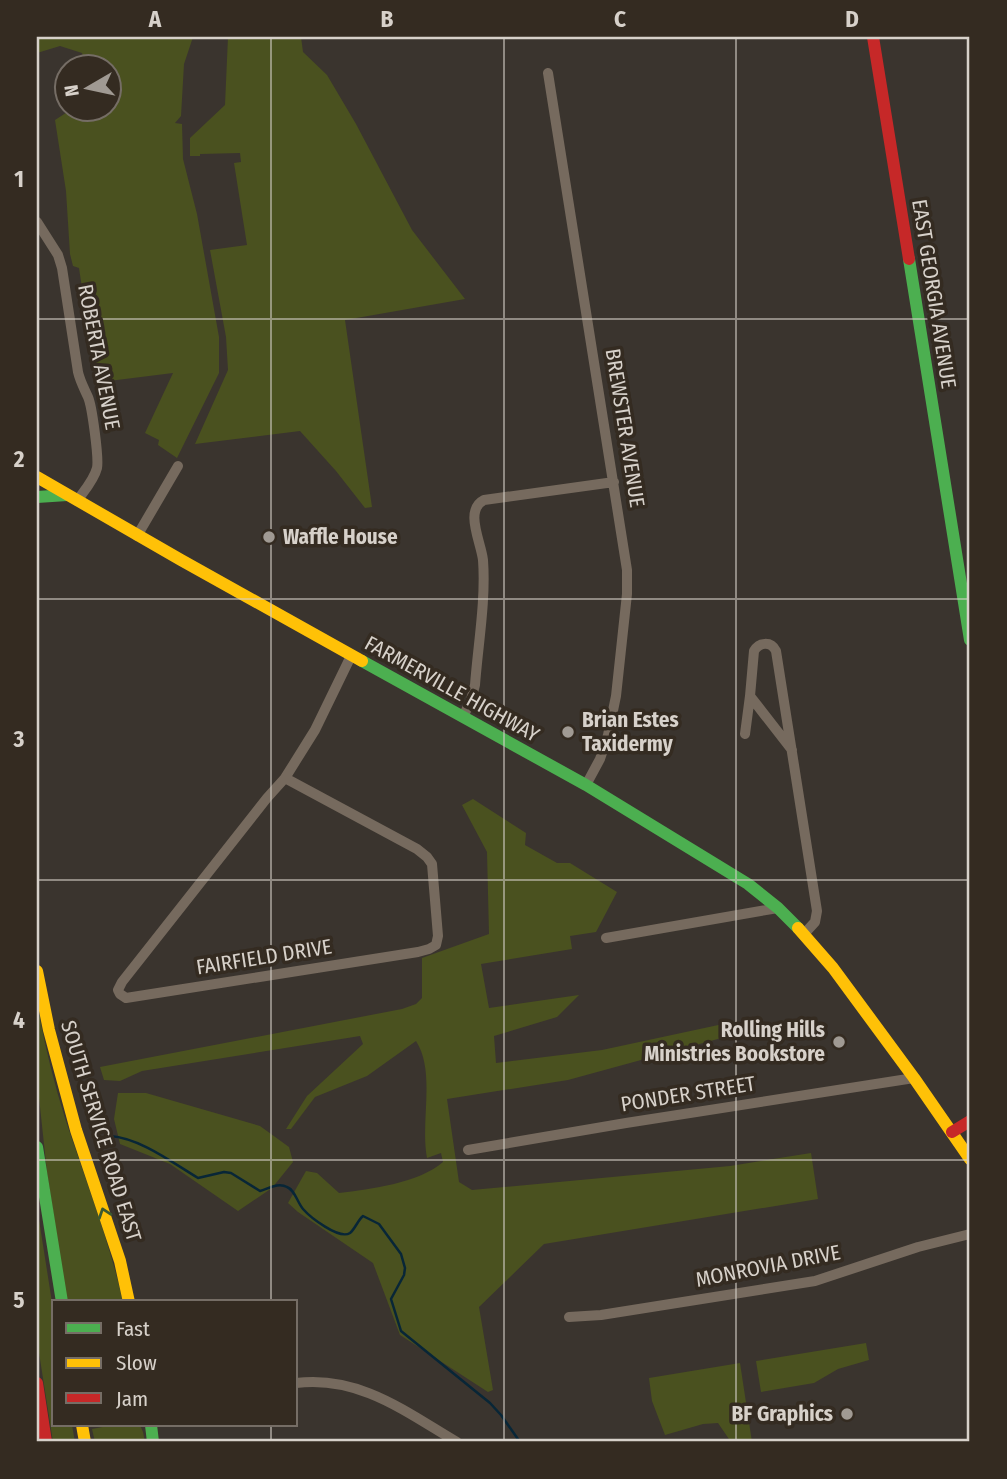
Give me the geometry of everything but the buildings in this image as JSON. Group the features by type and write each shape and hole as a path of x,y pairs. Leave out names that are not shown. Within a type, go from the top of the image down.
{"main road":[{"name":"EAST GEORGIA AVENUE","path":"873,37 968,613 970,640"},
{"name":"FARMERVILLE HIGHWAY","path":"37,477 137,536 586,785 748,884 778,908 832,968 952,1132"},
{"path":"37,497 72,498"},
{"name":"SOUTH SERVICE ROAD EAST","path":"37,971 49,1030 76,1130 120,1261 129,1300"},
{"path":"970,1121 952,1132 970,1159"},
{"path":"37,1147 62,1300"},
{"path":"37,1383 46,1442"}],"street":[{"name":"BREWSTER AVENUE","path":"548,73 627,570 616,696 600,759 586,785"},
{"name":"ROBERTA AVENUE","path":"37,222 58,255 62,268 80,383 89,398 97,456 93,478 72,498"},
{"path":"137,536 178,466"},
{"path":"463,717 475,685 483,585 482,556 473,514 478,503 614,482"},
{"path":"745,734 754,651 758,646 768,644 776,651 817,915 815,922 804,934"},
{"name":"FAIRFIELD DRIVE","path":"285,778 426,857 432,864 438,936 436,945 418,951 125,999 118,990 121,982 285,778 315,730 351,656"},
{"path":"750,696 792,750"},
{"path":"606,938 778,908"},
{"name":"PONDER STREET","path":"468,1150 914,1078"},
{"name":"MONROVIA DRIVE","path":"569,1317 601,1315 814,1281 918,1247 970,1234"},
{"path":"298,1383 333,1382 369,1392 457,1442"}],"green space":[{"path":"37,37 193,37 184,64 181,116 175,123 182,124 183,159 197,214 219,337 219,373 177,458 158,445 159,440 145,433 173,373 101,382 103,400 99,401 79,268 73,266 70,254 66,191 55,122 122,122 122,52 79,52 60,46 37,53"},
{"path":"228,37 301,37 303,52 327,75 412,230 465,299 345,320 372,507 365,508 300,431 195,444 228,370 226,337 210,250 247,245 234,163 241,162 240,153 190,156 190,138 225,105"},
{"path":"473,799 526,833 525,845 557,863 570,863 617,892 596,932 570,936 572,949 481,964 489,1008 579,995 557,1017 494,1036 496,1063 602,1050 723,1024 725,1037 568,1080 447,1099 459,1182 472,1190 730,1166 811,1153 818,1199 544,1244 479,1307 493,1390 488,1392 400,1335 373,1263 288,1203 306,1171 317,1173 339,1193 408,1180 443,1162 441,1153 427,1158 425,1067 416,1041 367,1076 315,1097 291,1129 286,1129 307,1096 363,1044 360,1036 142,1071 120,1081 104,1080 100,1067 402,1009 416,1004 422,998 422,958 489,934 487,852 462,805"},
{"path":"37,1003 61,1104 104,1232 122,1300 67,1300 47,1172 37,1079"},
{"path":"118,1093 146,1093 260,1126 289,1147 293,1162 272,1188 238,1211 170,1164 120,1144 114,1119"},
{"path":"37,1207 52,1302 52,1426 72,1426 75,1442 53,1442 37,1340"},
{"path":"866,1343 869,1360 838,1369 814,1383 761,1392 756,1361"},
{"path":"740,1363 752,1442 731,1442 718,1423 703,1424 665,1435 652,1401 649,1378"},
{"path":"140,1426 145,1442 95,1442 92,1429"}],"waterway":[{"path":"110,1136 144,1146 198,1178 224,1172 231,1173 260,1191 277,1186 287,1187 307,1213 325,1227 339,1233 350,1233 363,1216 379,1224 401,1254 405,1268 391,1299 401,1331 490,1403 520,1442"}],"traffic: fast":[{"path":"909,259 970,640"},
{"path":"37,497 67,495"},
{"path":"362,661 586,785 748,884 798,928"},
{"path":"37,1147 62,1300"},
{"path":"151,1426 153,1442"}],"traffic: slow":[{"path":"37,477 362,661"},
{"path":"798,928 833,968 970,1159"},
{"path":"37,971 49,1030 76,1130 120,1261 129,1300"},
{"path":"82,1426 85,1442"}],"traffic: jam":[{"path":"873,37 909,259"},
{"path":"952,1132 970,1121"},
{"path":"37,1383 46,1442"}],"place":[{"name":"Waffle House","path":"269,537"},
{"name":"Brian Estes Taxidermy","path":"568,732"},
{"name":"Rolling Hills Ministries Bookstore","path":"839,1042"},
{"name":"BF Graphics","path":"847,1414"}]}
